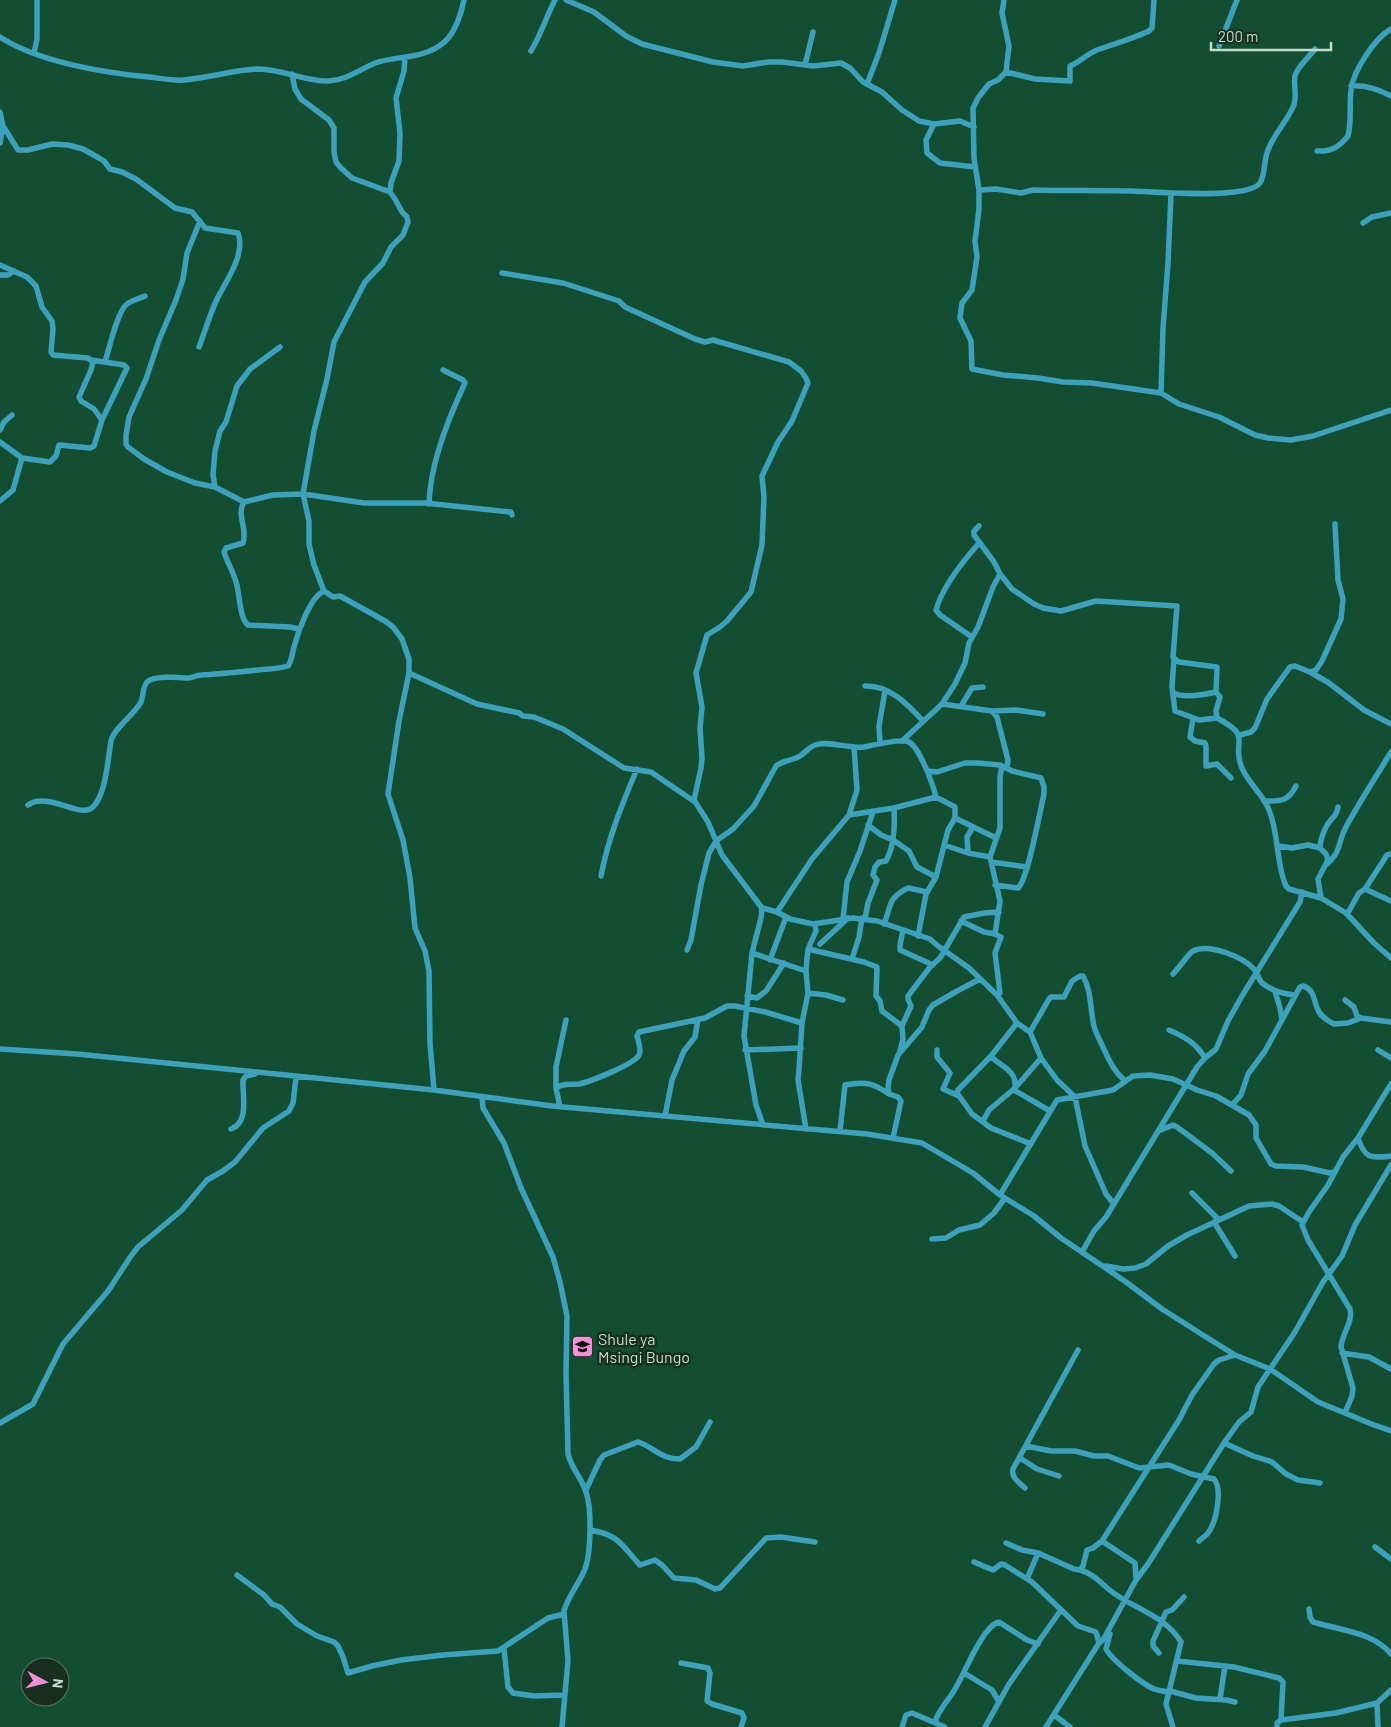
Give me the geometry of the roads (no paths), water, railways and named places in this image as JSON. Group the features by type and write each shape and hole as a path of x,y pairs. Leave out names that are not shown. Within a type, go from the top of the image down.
{"street":[{"path":"34,53 37,39 37,0"},
{"path":"0,37 34,53 104,72 178,80 247,70 270,70 330,81 354,75 378,62 423,54 431,50 452,35 457,27 464,0"},
{"path":"531,51 555,0"},
{"path":"566,0 594,12 626,36 642,44 726,65 743,66 768,62 805,65 840,63 850,68 867,84 882,92 912,117 922,122 934,124 954,121 963,122 974,127"},
{"path":"867,84 879,53 895,0"},
{"path":"1004,0 1002,13 1009,46 1006,72 998,80 989,84 973,108 979,190 975,236 977,257 973,287 962,303 960,312 962,324 971,341 972,369 1003,376 1063,382 1092,382 1161,394 1179,404 1219,417 1255,435 1268,438 1291,440 1334,430 1391,410"},
{"path":"1006,72 1035,79 1070,81 1070,66 1096,50 1111,47 1149,31 1152,28 1154,0"},
{"path":"1219,46 1237,0"},
{"path":"1317,151 1326,152 1333,150 1348,136 1351,86 1356,72 1380,37 1391,29"},
{"path":"805,65 812,32"},
{"path":"979,190 996,189 1021,193 1033,190 1133,191 1171,194 1238,192 1259,184 1267,152 1294,105 1295,77 1316,49"},
{"path":"390,192 399,160 400,133 396,98 404,71 405,57"},
{"path":"292,74 295,89 301,99 329,120 334,128 336,162 352,178 390,192 407,218 408,226 391,247 383,263 365,282 334,342 314,431 304,494 311,550 324,591 333,597 340,596 393,627 402,639 409,659 409,672 399,721 388,794 403,840 416,928 425,951 429,971 430,1043 434,1090"},
{"path":"1351,86 1374,88 1391,96"},
{"path":"0,112 3,126 18,150 59,144 83,150 104,160 110,169 122,172 144,184 175,208 192,212 205,228 238,233 240,237 233,272 216,300 199,347"},
{"path":"934,124 926,140 927,152 940,163 976,167"},
{"path":"0,143 3,126"},
{"path":"1161,394 1171,194"},
{"path":"1363,223 1372,217 1391,213"},
{"path":"200,221 187,253 183,279 176,300 159,340 146,379 129,416 126,437 128,447 167,472 215,487 244,502 273,495 304,494 380,504 429,504 504,511 511,512 512,514"},
{"path":"0,265 32,281 38,290 42,307 51,318 53,329 51,352 53,355 124,365 127,368 102,420 94,446 90,448 76,448 59,445 56,456 50,462 28,457 22,458 0,442"},
{"path":"0,275 8,275 14,271"},
{"path":"502,273 555,281 620,301 625,307 695,339 704,342 713,340 790,362 806,378 808,383 792,421 778,442 762,476 764,497 762,545 751,592 727,621 708,635 697,670 696,677 702,707 700,728 702,758 695,802"},
{"path":"105,362 124,308 129,303 145,296"},
{"path":"215,487 213,475 215,451 220,431 226,422 237,386 250,369 280,347"},
{"path":"91,360 93,364 92,370 78,398 94,409 102,420"},
{"path":"429,504 434,467 465,383 463,380 443,370"},
{"path":"0,430 4,422 12,415"},
{"path":"0,501 13,491 22,458"},
{"path":"244,502 241,510 244,534 243,543 226,548 224,552 226,561 237,583 245,622 248,625 299,629"},
{"path":"1310,672 1316,670 1322,661 1342,620 1343,599 1338,580 1335,524"},
{"path":"979,526 973,533 994,562 1000,574 1012,589 1034,604 1050,610 1061,611 1096,601 1177,606 1173,657 1175,664 1173,693 1175,711 1203,720 1217,718 1237,731 1240,735 1238,753 1241,768 1264,801 1272,818 1286,886 1302,895 1310,894 1321,898 1346,913 1391,958"},
{"path":"972,637 940,615 936,610 963,561 979,542"},
{"path":"902,741 942,704 962,669 972,637 1000,574"},
{"path":"28,805 37,800 86,811 91,808 96,803 102,789 112,740 137,708 145,685 149,681 179,677 187,679 197,676 285,667 290,664 299,629 319,594 324,591"},
{"path":"1173,657 1179,662 1217,668 1216,692 1220,697 1216,711 1217,718"},
{"path":"1240,735 1251,732 1255,728 1267,699 1290,667 1295,666 1329,682 1372,715 1391,724"},
{"path":"409,672 477,704 534,717 563,728 616,764 624,768 651,772 695,802 708,822 722,855 762,908 777,912 786,917 815,924 845,919 863,919 884,924 930,939 969,968 997,995 1017,1023 1030,1032 1041,1058 1057,1080 1074,1098 1085,1146 1106,1194 1114,1204"},
{"path":"865,686 877,687 902,698 923,722"},
{"path":"960,706 972,688 983,687"},
{"path":"880,743 879,726 885,691"},
{"path":"1173,693 1176,695 1197,695 1216,692"},
{"path":"942,704 992,711 1016,710 1043,714"},
{"path":"992,711 997,717 1008,760 1000,777 1000,828 991,860 1000,901 995,934"},
{"path":"1193,718 1190,737 1195,741 1205,743 1206,766 1217,764 1231,778"},
{"path":"687,950 691,940 707,859 716,841 732,829 754,806 776,766 781,762 794,760 816,744 866,747 880,743 902,741 912,744 927,771 936,797"},
{"path":"777,912 812,860 849,815 857,790 854,747"},
{"path":"1321,898 1318,879 1327,864 1338,852 1346,827 1391,752"},
{"path":"927,771 937,772 970,762 1005,766 1012,771 1041,778 1044,787 1023,881 1018,888 995,885"},
{"path":"601,876 604,860 623,803 637,769"},
{"path":"1264,801 1286,799 1292,794 1296,786"},
{"path":"849,815 894,808 936,797 955,807 955,818 948,830 936,877 927,892 918,936"},
{"path":"1320,848 1329,822 1336,815 1338,807"},
{"path":"852,959 863,919 877,880 873,875 875,867 879,862 887,859 893,840 894,808"},
{"path":"820,944 845,919 847,882 873,812"},
{"path":"955,818 996,838"},
{"path":"868,825 881,835 893,840 911,854 917,867 936,877"},
{"path":"968,853 967,837 973,827"},
{"path":"944,845 991,860 1027,867"},
{"path":"1278,846 1292,848 1308,845 1320,848 1328,856 1327,864"},
{"path":"1346,913 1359,893 1365,889 1387,855 1391,854"},
{"path":"884,924 892,900 899,893 908,888 927,892"},
{"path":"1365,889 1391,900"},
{"path":"1082,1252 1094,1231 1106,1217 1187,1085 1205,1058 1218,1046 1228,1021 1302,895"},
{"path":"762,908 752,953 744,1025 745,1050 756,1105 763,1125"},
{"path":"889,1094 889,1080 899,1053 902,1026 911,1006 908,996 932,965 938,962 961,921 966,916 999,912"},
{"path":"770,960 786,917"},
{"path":"961,921 984,932 1001,937 995,954 1000,990 1000,994 997,995"},
{"path":"806,1129 798,1080 802,1023 808,993 806,971 808,949 816,931 815,924"},
{"path":"904,930 900,950 932,965"},
{"path":"1173,974 1189,954 1206,948 1239,959 1250,965 1257,972 1260,980"},
{"path":"808,949 877,967 876,996 880,1001 882,1011 902,1026"},
{"path":"752,953 806,971"},
{"path":"748,996 758,998 763,994 784,963"},
{"path":"1030,1032 1051,997 1064,997 1072,981 1080,976 1084,976 1097,1035 1114,1070 1125,1081"},
{"path":"899,1053 922,1027 926,1014 933,1005 980,979"},
{"path":"1252,980 1260,980 1275,990 1295,995"},
{"path":"1232,1105 1241,1095 1248,1074 1265,1051 1300,987 1309,988 1320,1013 1334,1024 1348,1023 1361,1018 1391,1022"},
{"path":"1275,990 1282,1020"},
{"path":"808,993 826,995 843,1000"},
{"path":"1346,1000 1354,1007 1357,1016 1361,1018"},
{"path":"556,1088 560,1085 580,1084 591,1080 612,1072 635,1059 639,1056 640,1049 636,1036 639,1032 705,1018 727,1006 802,1023"},
{"path":"665,1116 672,1080 684,1051 695,1037 698,1019"},
{"path":"560,1107 556,1088 556,1067 566,1020"},
{"path":"1017,1023 991,1056 957,1093 972,1114 991,1128 1031,1144"},
{"path":"1169,1030 1193,1042 1200,1048 1205,1058"},
{"path":"745,1050 801,1048"},
{"path":"0,1049 77,1054 434,1090 560,1107 840,1131 893,1138 926,1145 973,1172 1002,1196 1034,1216 1162,1309 1235,1355 1270,1368 1318,1402 1391,1430"},
{"path":"936,1050 937,1057 950,1073 943,1089 959,1096"},
{"path":"1378,1050 1391,1058"},
{"path":"991,1056 1006,1066 1011,1072 1016,1082 1015,1089"},
{"path":"982,1121 989,1110 1015,1089 1041,1058"},
{"path":"231,1129 237,1127 242,1120 242,1080 246,1076 260,1072"},
{"path":"932,1239 946,1238 959,1230 980,1225 994,1214 1002,1196 1057,1100 1113,1090 1133,1076 1150,1075 1173,1078 1216,1096 1249,1115 1256,1125 1256,1138 1271,1164 1282,1167 1303,1167 1330,1173 1334,1172"},
{"path":"0,1423 33,1404 63,1344 108,1292 138,1247 182,1210 207,1180 235,1162 263,1128 290,1111 296,1077"},
{"path":"840,1131 845,1085 870,1084 876,1085 901,1101 893,1138"},
{"path":"1346,1412 1353,1388 1342,1353 1341,1341 1351,1315 1346,1300 1334,1285 1303,1230 1303,1222 1391,1084"},
{"path":"1015,1089 1050,1111"},
{"path":"482,1097 483,1108 504,1143 521,1188 553,1257 567,1316 568,1454 571,1465 586,1490 590,1530 585,1570 566,1604 564,1614 568,1661 562,1727"},
{"path":"1159,1131 1173,1125 1177,1127 1212,1153 1230,1171"},
{"path":"1358,1138 1361,1147 1368,1156 1391,1156"},
{"path":"1235,1702 1196,1698 1152,1688 1121,1667 1111,1657 1106,1649 1110,1635 1136,1580 1224,1443 1239,1422 1250,1412 1258,1387 1295,1332 1320,1287 1342,1256 1355,1225 1391,1165"},
{"path":"1192,1193 1216,1221 1235,1256"},
{"path":"1101,1265 1123,1269 1135,1268 1146,1264 1168,1246 1187,1235 1249,1206 1272,1204 1279,1206 1303,1222"},
{"path":"1025,1488 1012,1474 1078,1350"},
{"path":"1342,1353 1369,1356 1391,1369"},
{"path":"1080,1570 1083,1566 1087,1550 1102,1541 1192,1395 1214,1364 1219,1360 1235,1355"},
{"path":"586,1490 604,1455 638,1442 661,1455 680,1459 696,1446 710,1422"},
{"path":"1224,1443 1272,1462 1286,1474 1298,1480 1320,1484"},
{"path":"1026,1446 1046,1450 1075,1451 1094,1456 1108,1456 1136,1467 1169,1465 1191,1474 1214,1479 1218,1482 1219,1499 1209,1532 1199,1541"},
{"path":"1020,1458 1037,1469 1058,1476"},
{"path":"590,1530 611,1536 628,1549 640,1565 655,1560 674,1578 696,1580 715,1589 720,1588 766,1538 781,1536 800,1541 815,1542"},
{"path":"1102,1541 1135,1562 1136,1580"},
{"path":"1006,1542 1022,1550 1038,1553 1093,1575 1116,1595 1162,1622 1173,1631 1181,1642 1166,1709 1172,1718 1173,1727"},
{"path":"1375,1547 1391,1559"},
{"path":"1027,1580 1038,1553"},
{"path":"974,1562 993,1570 1003,1564 1048,1596 1078,1626 1096,1632 1099,1643"},
{"path":"236,1575 264,1595 272,1604 280,1607 297,1624 317,1636 334,1642 343,1657 348,1673 401,1660 498,1651 548,1618 564,1614"},
{"path":"1159,1653 1152,1644 1168,1611 1172,1610 1184,1597"},
{"path":"1046,1727 1099,1643 1103,1640 1126,1600"},
{"path":"1309,1609 1313,1622 1351,1632 1371,1640 1391,1654"},
{"path":"985,1727 1009,1684 1061,1610"},
{"path":"935,1722 956,1688 974,1652 992,1625 999,1622 1027,1640 1038,1644"},
{"path":"504,1648 508,1687 513,1694 534,1696 565,1695"},
{"path":"1177,1661 1225,1666 1280,1678 1282,1682 1281,1720"},
{"path":"681,1662 708,1668 710,1672 707,1701 742,1713 744,1718 741,1727"},
{"path":"1220,1699 1225,1666"},
{"path":"964,1672 992,1690 999,1702"},
{"path":"1277,1727 1277,1723 1281,1720 1336,1713 1377,1703 1391,1690"},
{"path":"1377,1703 1378,1727"},
{"path":"902,1727 907,1714 916,1714 944,1727"},
{"path":"1054,1715 1070,1727"}],"place":[{"name":"Shule ya Msingi Bungo","path":"582,1347"}]}
